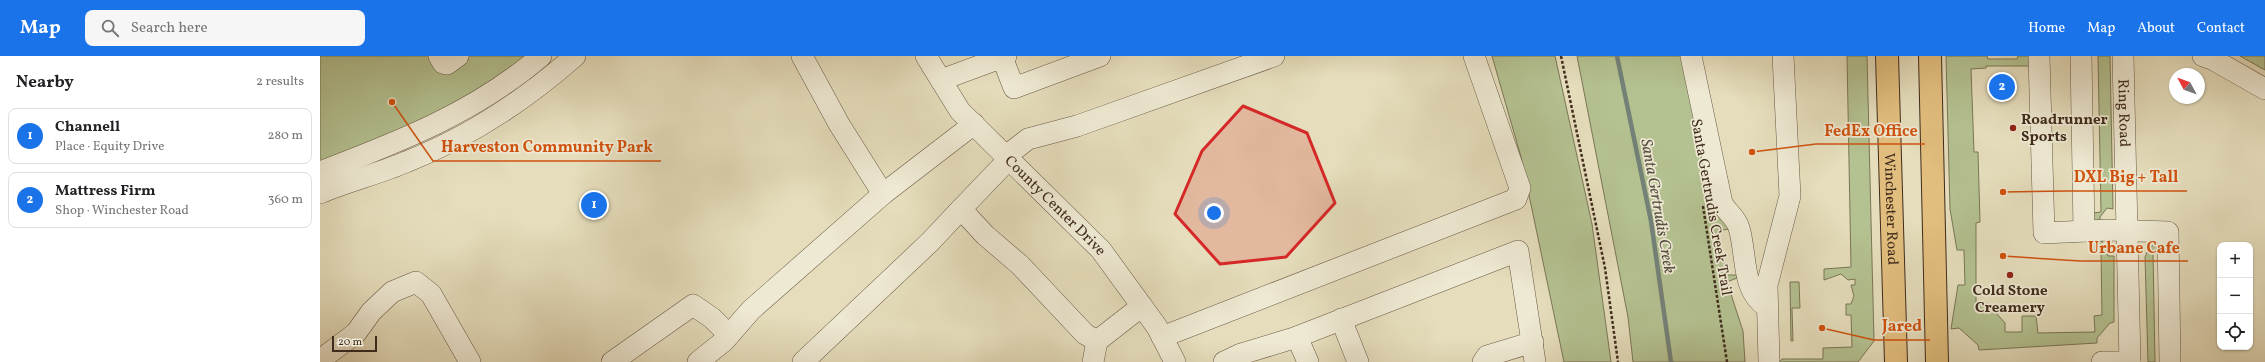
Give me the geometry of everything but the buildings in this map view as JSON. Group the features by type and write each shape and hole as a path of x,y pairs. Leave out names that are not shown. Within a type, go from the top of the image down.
{"main road":[{"name":"Winchester Road","path":"1888,56 1896,362"},
{"path":"1930,56 1937,362"}],"street":[{"path":"439,56 443,63 447,64 458,56"},
{"path":"320,172 417,134 449,119 509,82 541,56"},
{"path":"320,193 393,167 436,148 493,116 527,94 574,56"},
{"path":"802,56 839,124 883,194"},
{"name":"County Center Drive","path":"926,56 960,111 1101,250 1142,306 1162,337 1175,362"},
{"path":"941,80 1004,57 1014,88 1100,56"},
{"path":"804,362 930,242 1007,157 1028,139 1091,121 1274,56"},
{"path":"1162,337 1516,199 1520,188 1474,56"},
{"path":"1691,56 1722,203 1726,210 1736,218 1740,228 1746,273 1760,303 1767,307"},
{"path":"1769,362 1767,285 1790,196 1783,56"},
{"path":"2039,56 2044,233 2127,230 2168,232 2170,362"},
{"path":"2081,56 2084,231"},
{"name":"Ring Road","path":"2123,56 2130,362"},
{"path":"2203,56 2214,60 2265,89"},
{"path":"698,362 729,335 756,305 883,194 974,124"},
{"path":"961,209 984,235 1020,265 1084,334 1097,341"},
{"path":"1224,362 1297,337 1518,251 1534,352 1487,356 1483,362"},
{"path":"320,360 356,333 371,312 392,292 416,282 431,294 470,362"},
{"path":"612,362 693,306 712,318 729,335"},
{"path":"1093,362 1097,341 1142,306"},
{"path":"1341,319 1358,362"},
{"path":"1297,337 1308,362"},
{"path":"2102,362 2130,362"}],"path":[{"path":"1561,56 1605,268 1618,362"},
{"name":"Santa Gertrudis Creek Trail","path":"1702,202 1727,362"}],"highlighted area":[{"path":"1243,106 1307,133 1335,203 1286,257 1220,264 1175,214 1202,151"}],"green space":[{"path":"320,56 531,56 445,113 320,162"},
{"path":"1492,56 1555,56 1592,224 1611,362 1564,362 1521,157"},
{"path":"1577,56 1684,56 1729,229 1717,231 1727,275 1737,275 1737,278 1727,282 1743,331 1745,362 1633,362 1628,317"},
{"path":"1847,56 1867,56 1874,341 1858,362 1779,362 1782,359 1823,359 1823,348 1852,347 1851,315 1846,315 1846,304 1851,304 1854,296 1851,285 1855,285 1855,279 1848,280 1841,274 1824,280 1824,269 1851,267"},
{"path":"1946,56 1987,56 1988,59 2017,59 2018,56 2033,56 2035,66 1986,66 1986,68 1971,69 1974,152 1978,152 1980,222 1976,223 1976,304 1988,304 2005,323 2005,332 2022,332 2022,316 2036,316 2038,333 2095,332 2094,316 2102,315 2101,250 2093,250 2091,244 2095,241 2102,241 2108,256 2114,256 2114,322 2110,323 2097,338 2097,343 1979,350 1978,345 1959,328 1951,329 1958,285 1965,285 1964,250 1957,250 1950,209"},
{"path":"2098,56 2110,56 2113,209 2107,208 2100,217 2100,221 2092,221 2092,213 2101,212"},
{"path":"2240,56 2265,56 2265,70"},
{"path":"2157,243 2161,244 2162,253 2153,253 2155,362 2148,362 2145,257 2149,248"},
{"path":"1790,282 1799,282 1800,308 1792,308 1793,341 1791,341"}],"waterway":[{"name":"Santa Gertrudis Creek","path":"1617,56 1651,221 1671,362"}],"place":[{"name":"Mattress Firm","path":"2002,87"},
{"name":"Harveston Community Park","path":"392,102"},
{"name":"Roadrunner Sports","path":"2013,128"},
{"name":"FedEx Office","path":"1752,152"},
{"name":"DXL Big + Tall","path":"2003,192"},
{"name":"Channell","path":"594,205"},
{"name":"Urbane Cafe","path":"2003,256"},
{"name":"Cold Stone Creamery","path":"2010,275"},
{"name":"Jared","path":"1822,328"}]}
